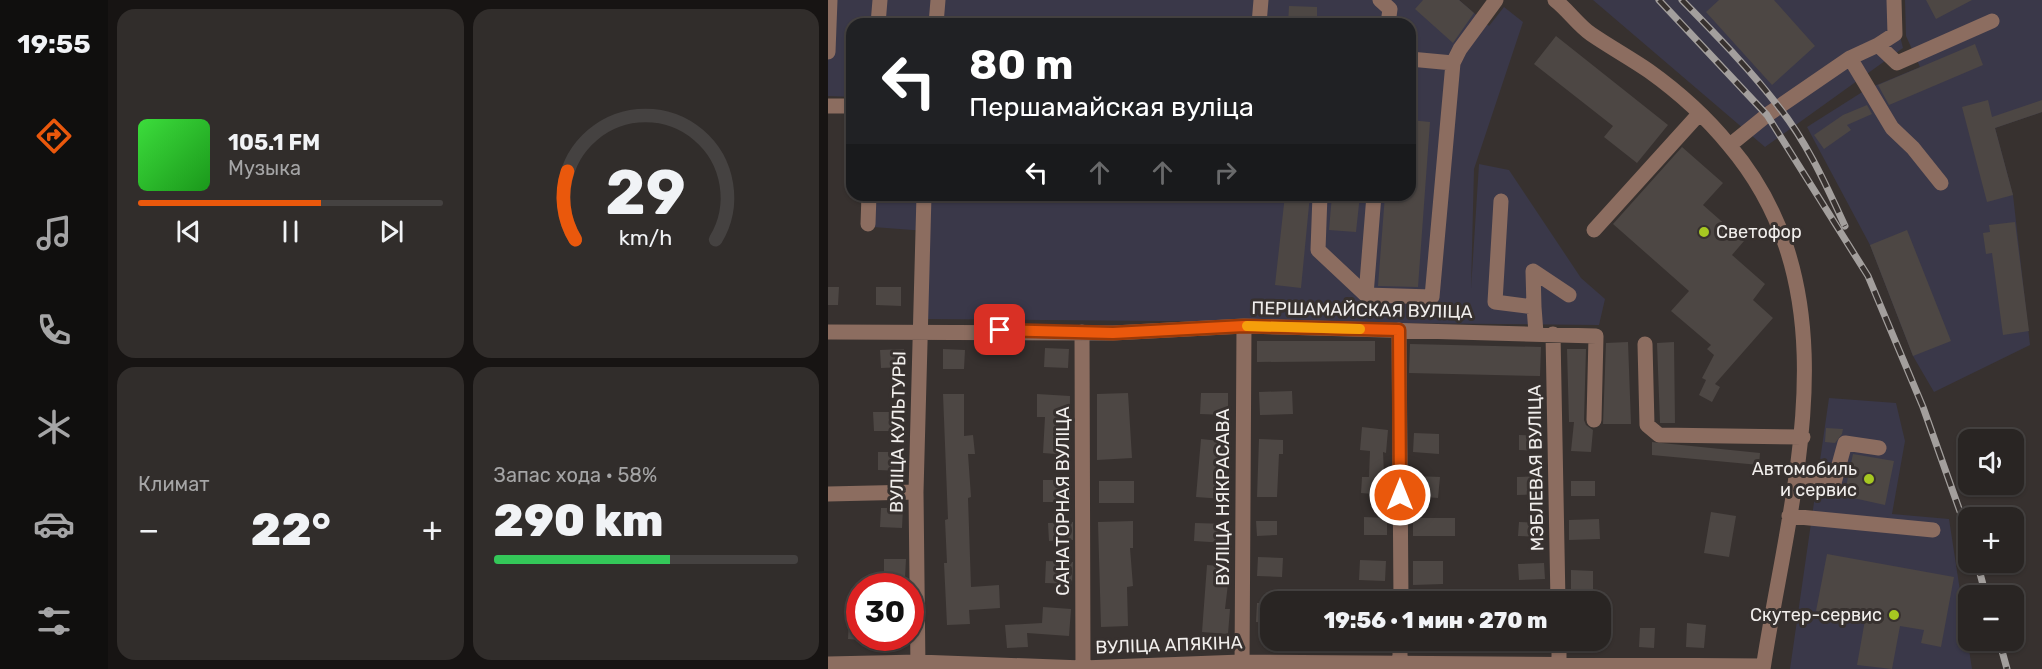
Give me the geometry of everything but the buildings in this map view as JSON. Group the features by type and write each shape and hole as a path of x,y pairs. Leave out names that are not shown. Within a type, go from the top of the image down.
{"street":[{"path":"828,52 830,0"},
{"path":"878,18 880,0"},
{"path":"936,18 938,0"},
{"path":"1260,18 1261,0"},
{"path":"1380,0 1390,9 1389,18"},
{"path":"1320,201 1318,250 1366,295 1432,297 1453,63 1460,49 1496,0"},
{"path":"1555,0 1589,33 1651,73 1699,114 1730,145 1777,216 1796,281 1806,363 1803,437 1763,668"},
{"path":"1730,145 1767,115 1850,58 1895,34 1894,0"},
{"path":"1878,45 1897,63 1992,21"},
{"path":"1850,58 1892,128 1913,148 1941,183"},
{"path":"1416,60 1453,63"},
{"path":"828,106 846,106"},
{"path":"1594,230 1699,114"},
{"path":"868,224 869,201"},
{"name":"ВУЛІЦА КУЛЬТУРЫ","path":"918,666 916,492 924,201"},
{"path":"1366,295 1374,201"},
{"path":"1501,201 1495,302 1534,306"},
{"path":"1536,333 1533,271 1569,295"},
{"name":"ПЕРШАМАЙСКАЯ ВУЛІЦА","path":"828,332 1082,332 1244,326 1596,336 1594,420"},
{"name":"ВУЛІЦА НЯКРАСАВА","path":"1242,665 1244,326"},
{"path":"1399,330 1401,591"},
{"name":"САНАТОРНАЯ ВУЛІЦА","path":"1082,332 1083,668"},
{"name":"МЭБЛЕВАЯ ВУЛІЦА","path":"1552,334 1558,591"},
{"path":"1645,344 1647,425 1659,435 1803,437"},
{"path":"1796,477 1834,483 1845,443 1879,448"},
{"path":"828,494 916,492"},
{"path":"1789,516 1933,530"},
{"name":"ВУЛІЦА АПЯКІНА","path":"828,664 1083,668 1242,665 1763,668"}],"shaded area":[{"path":"828,0 1459,0 1489,26 1504,7 1523,22 1474,169 1471,289 1479,164 1509,170 1581,278 1605,299 1599,325 927,319 926,231 873,227 875,201 1416,201 1416,18 846,18 846,97 828,96"},
{"path":"1593,0 1891,0 1903,48 1765,147"},
{"path":"1905,0 2042,0 2042,112 1995,128 2013,195 2030,345 1934,392 1913,356 1870,245 1807,127 1867,89 1920,67 1906,36"},
{"path":"1829,398 1896,403 1905,441 1892,514 1949,519 1959,585 1958,651 1969,651 1972,669 1790,669"}],"railway":[{"path":"1659,0 1767,115 1868,276 1923,407 1958,507"},
{"path":"1682,0 1744,65 1788,120 1815,164 1845,226"},
{"path":"1980,573 1983,585"},
{"path":"2002,651 2007,669"}],"slow traffic":[{"path":"1247,326 1360,329"}],"place":[{"name":"Светофор","path":"1704,232"},
{"name":"Автомобиль и сервис","path":"1869,479"},
{"name":"Скутер-сервис","path":"1894,615"}],"route":[{"path":"1000,330 1113,333 1244,326 1399,330 1400,495"}]}
